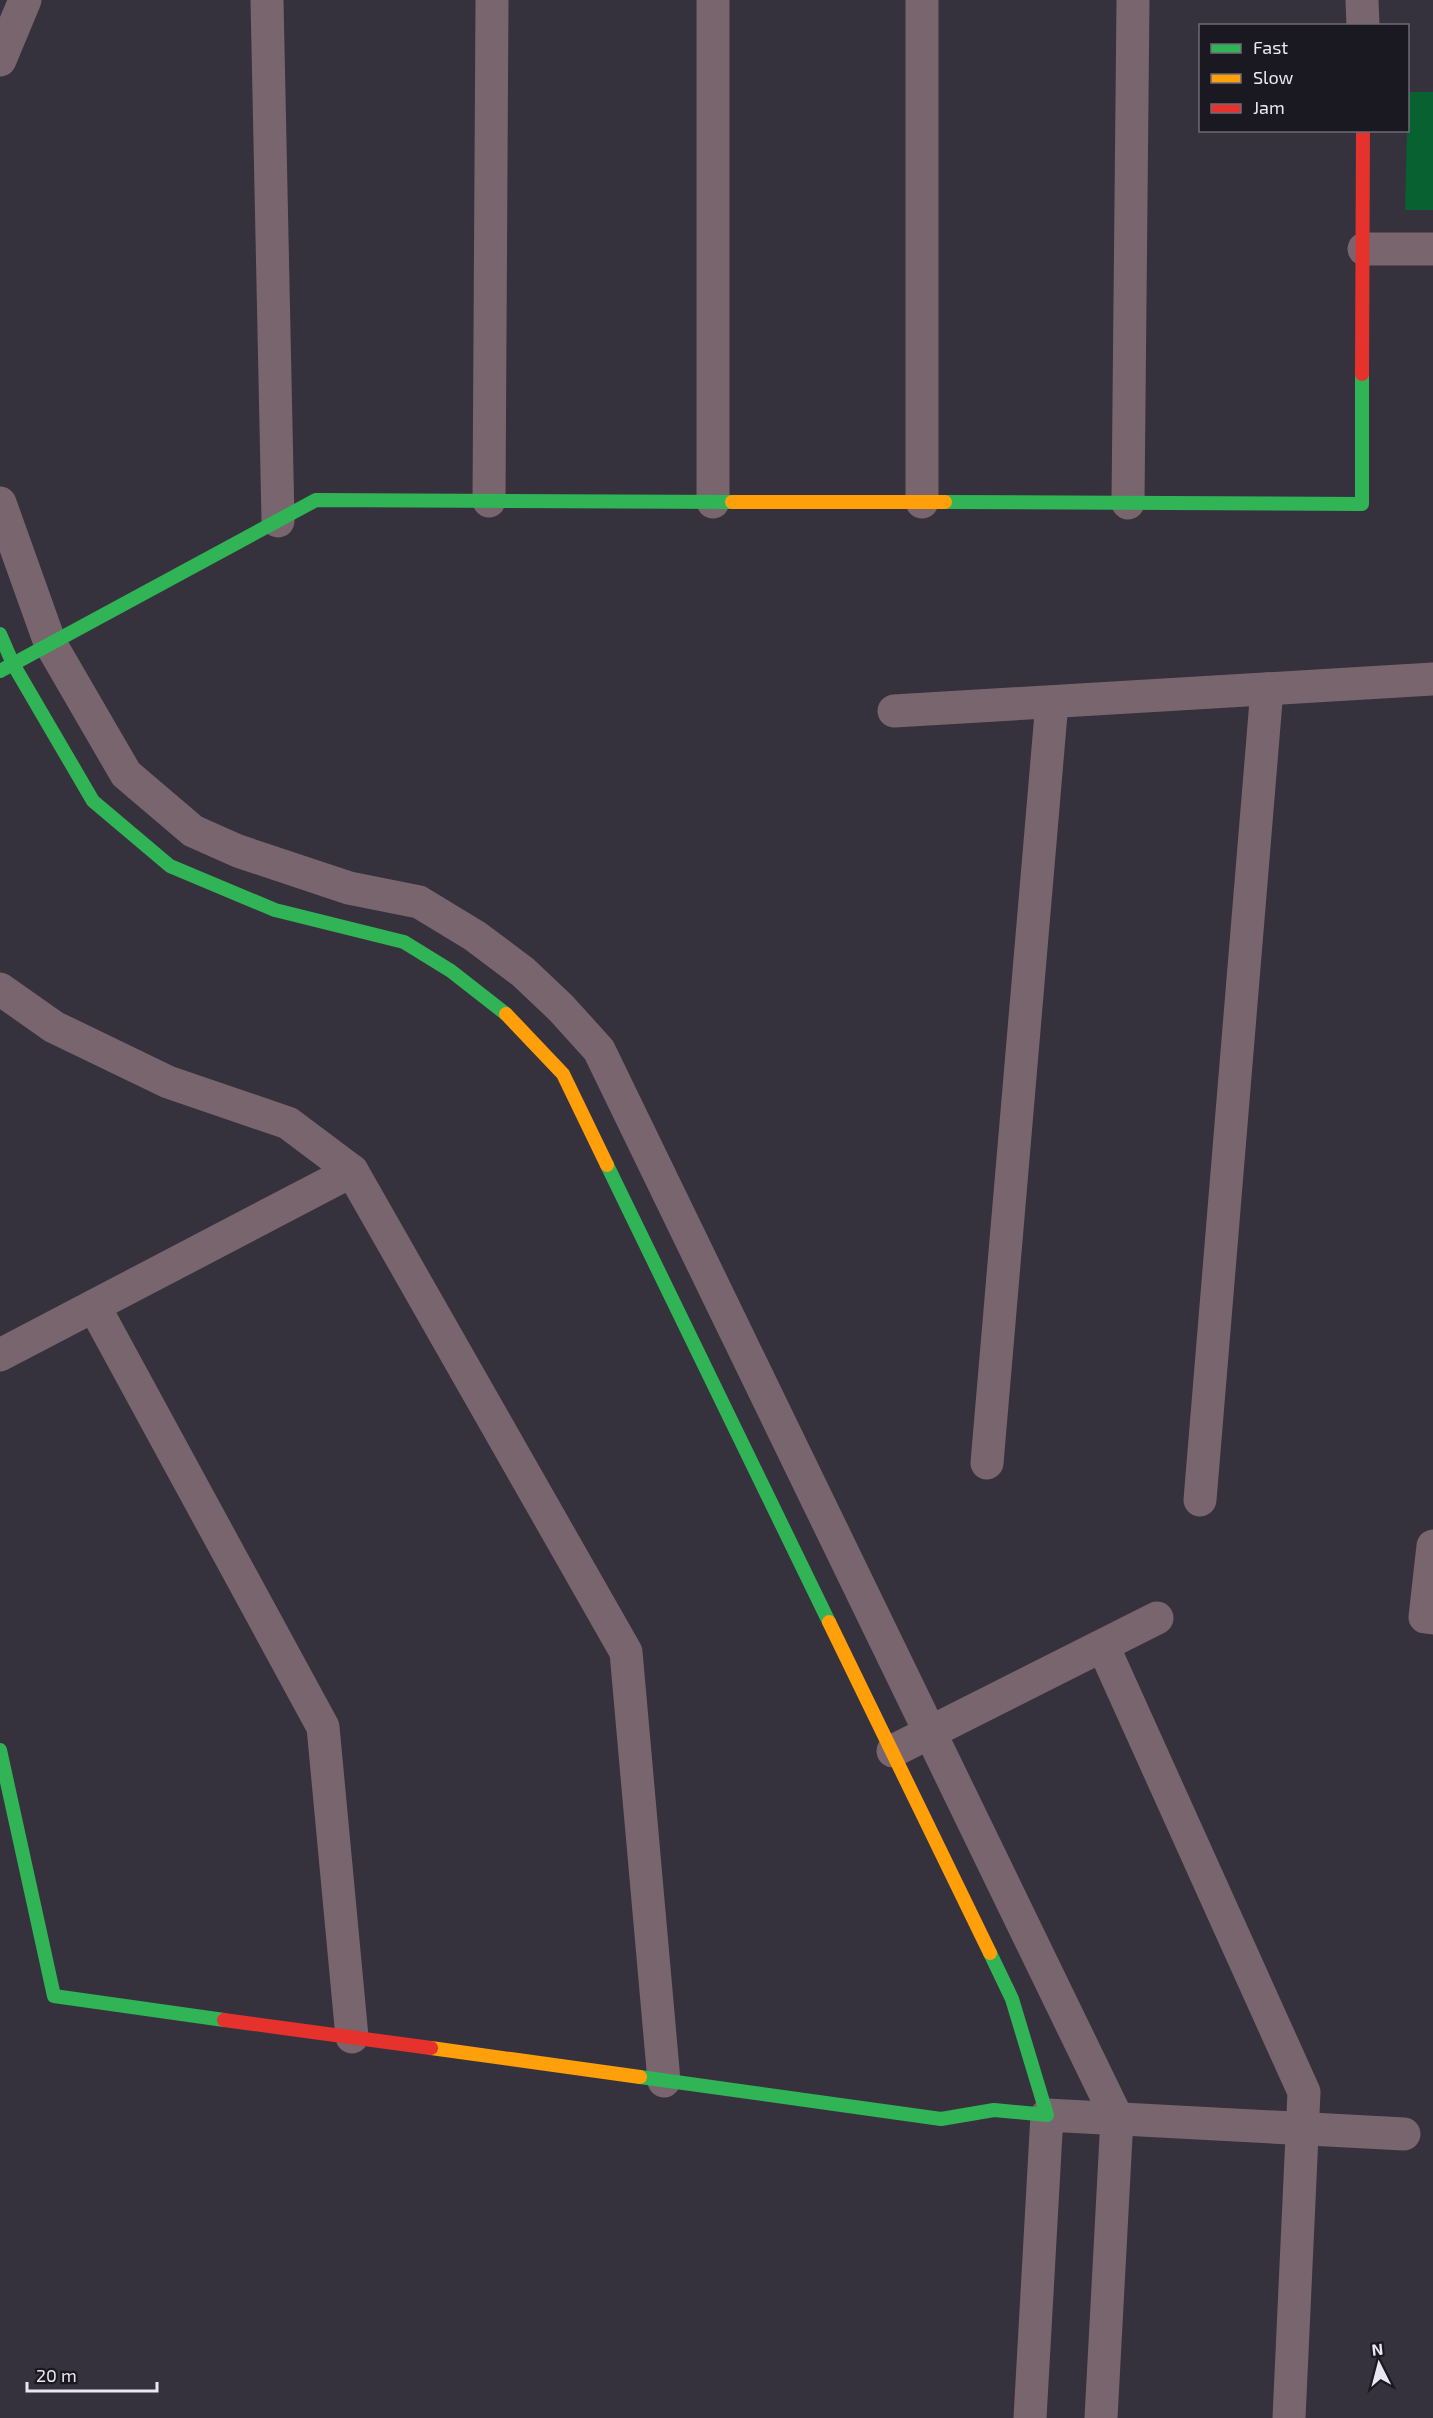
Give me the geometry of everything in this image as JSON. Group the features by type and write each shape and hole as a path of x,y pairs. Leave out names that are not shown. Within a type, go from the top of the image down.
{"street":[{"path":"0,60 25,0"},
{"path":"267,0 278,521"},
{"path":"489,501 492,0"},
{"path":"712,502 713,0"},
{"path":"922,0 922,502"},
{"path":"1128,503 1133,0"},
{"path":"1362,0 1363,24"},
{"path":"0,671 316,500 1362,504 1363,132"},
{"path":"1364,249 1433,249"},
{"path":"0,503 50,643 126,774 194,831 289,870 349,888 419,902 475,936 523,972 561,1008 599,1050 1117,2118 1101,2418"},
{"path":"0,634 13,664 93,801 170,867 275,910 339,928 404,942 451,970 496,1004 531,1037 563,1074 1012,1999 1047,2115 1030,2418"},
{"path":"894,711 1433,680"},
{"path":"1200,1500 1267,689"},
{"path":"987,1463 1052,702"},
{"path":"0,989 54,1027 168,1082 288,1123 352,1172 626,1652 664,2081"},
{"path":"0,1355 352,1172"},
{"path":"93,1306 323,1727 352,2037"},
{"path":"1433,1546 1425,1617 1433,1618"},
{"path":"893,1751 931,1734 1157,1618"},
{"path":"1103,1646 1304,2092 1289,2418"},
{"path":"0,1750 54,1996 941,2119 994,2110 1047,2115 1404,2134"}],"green space":[{"path":"1409,92 1433,92 1433,210 1405,210"}],"traffic: fast":[{"path":"945,502 1362,504 1362,374"},
{"path":"0,671 316,500 732,502"},
{"path":"0,634 13,664 93,801 170,866 275,910 404,942 451,971 506,1014"},
{"path":"607,1165 829,1622"},
{"path":"0,1750 54,1996 224,2020"},
{"path":"640,2077 941,2119 994,2110 1047,2115 1012,1999 990,1953"}],"traffic: slow":[{"path":"732,502 945,502"},
{"path":"506,1014 563,1074 607,1165"},
{"path":"829,1622 990,1953"},
{"path":"431,2048 640,2077"}],"traffic: jam":[{"path":"1362,374 1363,132"},
{"path":"224,2020 431,2048"}]}
